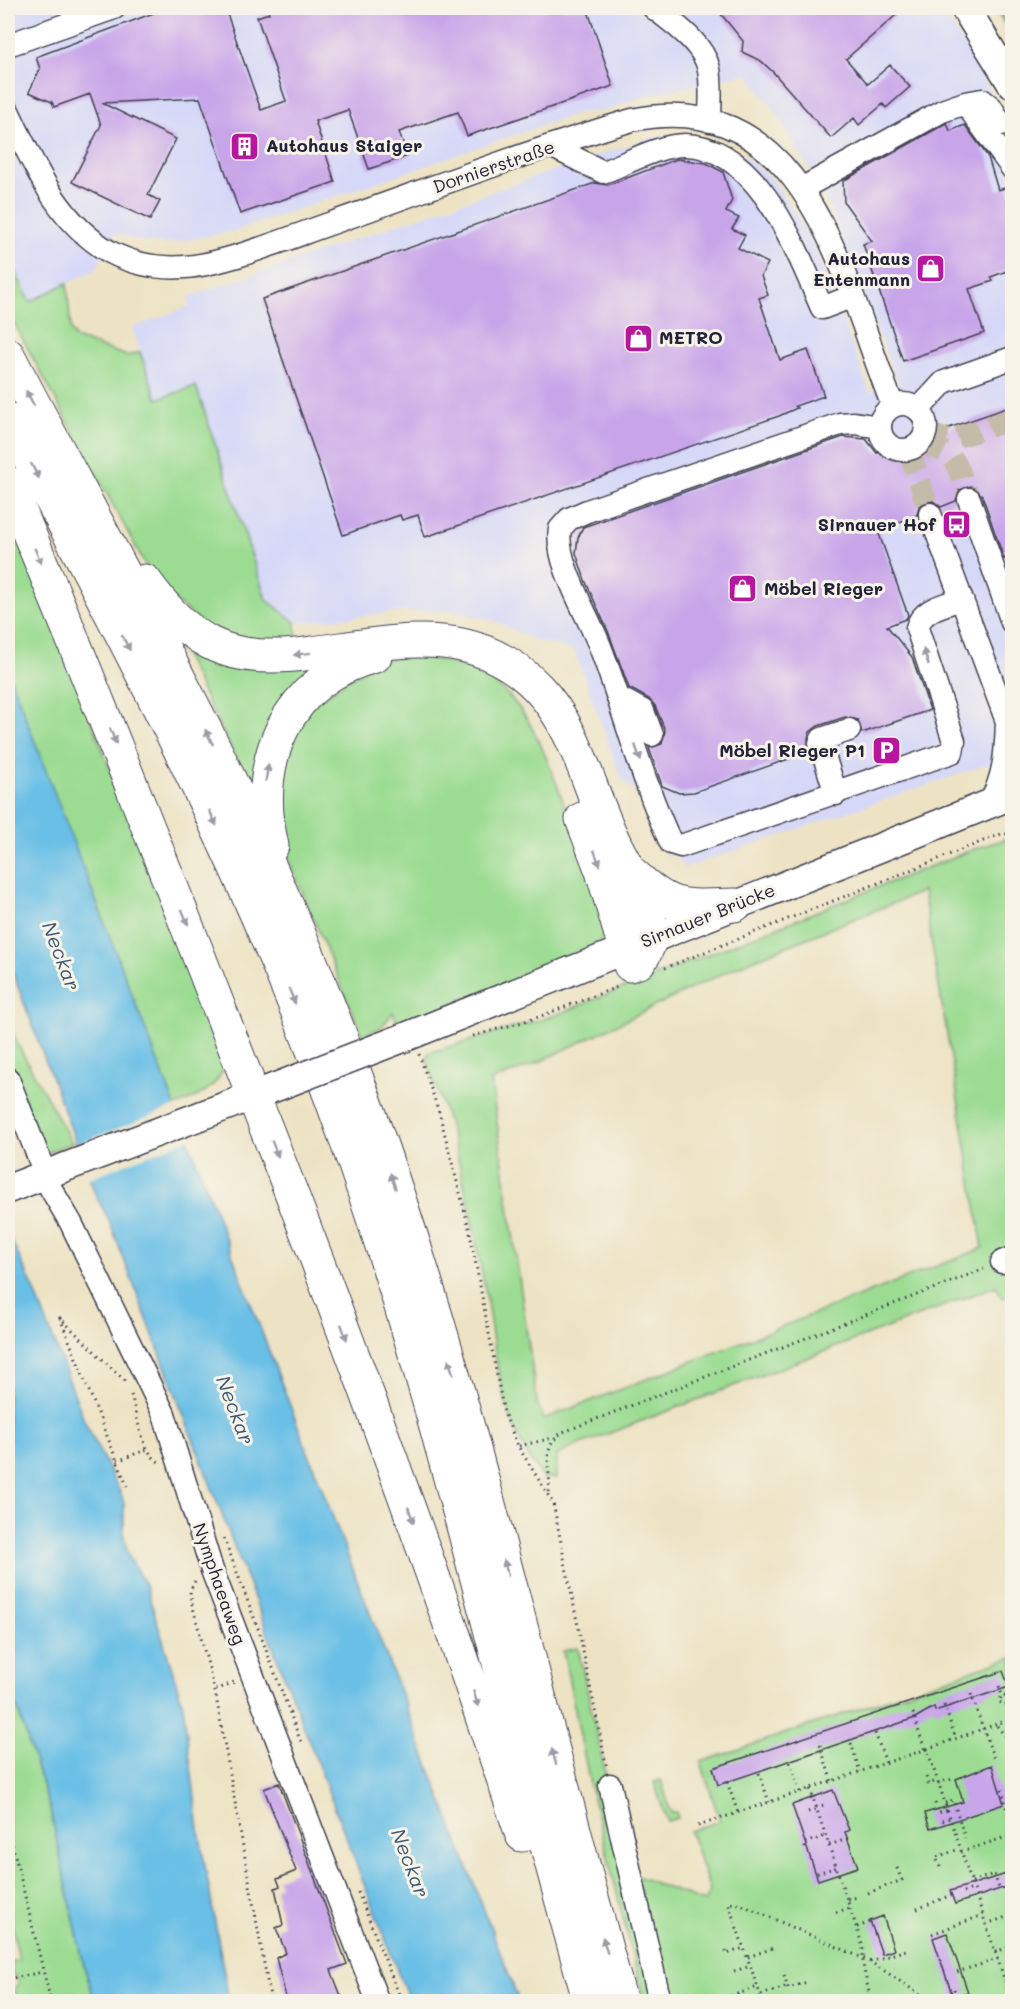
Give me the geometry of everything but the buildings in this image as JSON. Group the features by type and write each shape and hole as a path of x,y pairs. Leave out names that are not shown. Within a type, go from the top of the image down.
{"highway":[{"path":"8,355 212,743 286,904 370,1113 423,1270 474,1446 589,1891 621,2001"},
{"path":"8,419 145,679 222,836 302,1020 341,1124 396,1288 440,1433 517,1735 590,2001"},
{"path":"8,483 261,1092 432,1572 487,1730 564,1966 579,2001"},
{"path":"98,523 168,612 195,634 225,649 254,656 286,656 402,641 429,640 474,646 503,660 537,687 562,720 649,912 639,961"},
{"path":"286,904 268,831 265,783 275,745 291,713 316,685 347,666 395,652 442,653 476,665 507,684 519,693 543,723 639,961"},
{"path":"628,870 656,894 674,905 693,908 735,905"}],"main road":[{"path":"965,8 1012,84"},
{"name":"Sirnauer Brücke","path":"639,961 735,905 1004,817"},
{"name":"Sirnauer Brücke","path":"8,1189 42,1167 511,1010 1004,817"}],"street":[{"path":"8,45 114,8"},
{"path":"654,8 684,32 706,62 709,73 710,121"},
{"path":"803,188 942,111 965,103 982,100 991,107 1000,124"},
{"path":"965,103 1012,168"},
{"name":"Dornierstraße","path":"8,111 48,190 83,231 104,248 123,258 161,267 187,267 217,260 641,118 678,115 729,126 753,138 781,162 803,188 831,245 893,406"},
{"path":"553,147 603,172 684,145 719,152 737,164 768,201 793,242 822,308 851,297"},
{"path":"918,410 944,382 1012,358"},
{"path":"908,405 918,410 926,422 926,433 922,442 913,448 900,451 888,445 882,437 880,427 882,417 893,406 908,405"},
{"path":"880,427 854,423 840,424 587,511 565,522 560,529 560,547 581,608 601,647 658,812 671,843 677,847 836,794 952,752 955,745 917,628 922,616 927,612 961,599"},
{"path":"969,499 1012,622"},
{"path":"930,514 1011,726 1005,765 997,791 1004,817"},
{"path":"619,698 642,711 652,735"},
{"path":"836,794 820,741 849,730"},
{"name":"Nymphaeaweg","path":"8,1079 51,1189 71,1223 164,1414 212,1570 378,2001"},
{"path":"610,1785 660,2001"}],"path":[{"path":"463,1038 533,1019 639,961 1004,817"},
{"path":"414,1043 428,1075 455,1170 469,1228 501,1402 518,1446 549,1494"},
{"path":"518,1446 555,1438 577,1426 1007,1260"},
{"path":"127,1486 59,1317 89,1348 116,1370 129,1386 152,1458"},
{"path":"555,1438 547,1454 549,1494 610,1785"},
{"path":"117,1461 148,1449"},
{"path":"222,1532 302,1746"},
{"path":"212,1570 194,1583 191,1600 215,1690 271,2001"},
{"path":"999,1686 1002,1695 999,1702 1006,1706"},
{"path":"971,1694 995,1762"},
{"path":"698,1826 997,1725 1010,1719 1006,1706 1009,1698 1002,1695"},
{"path":"944,1705 956,1739"},
{"path":"913,1713 1012,1998 1003,2001"},
{"path":"997,1725 1012,1744"},
{"path":"875,1733 886,1763"},
{"path":"851,1743 860,1772"},
{"path":"820,1745 832,1782"},
{"path":"790,1762 800,1792"},
{"path":"759,1773 769,1802"},
{"path":"926,1777 928,1784 953,1779"},
{"path":"727,1782 738,1813"},
{"path":"810,1789 857,1927 864,1951 865,1980 872,2001"},
{"path":"1002,1789 1012,1842"},
{"path":"945,1803 953,1800 965,1838"},
{"path":"935,1803 938,1813 947,1810"},
{"path":"808,1812 824,1805"},
{"path":"942,1821 950,1818"},
{"path":"8,1827 51,2001"},
{"path":"940,1867 936,1857 1012,1834"},
{"path":"805,1848 804,1843 826,1836"},
{"path":"829,1845 850,1838"},
{"path":"868,1893 902,1880 896,1866"},
{"path":"818,1873 837,1867"},
{"path":"972,1882 994,1874 1000,1891"},
{"path":"356,1886 402,2001"},
{"path":"963,1892 974,1889"},
{"path":"917,1909 951,1895"},
{"path":"848,1899 857,1897"},
{"path":"763,2001 728,1903 740,1904 863,1958 932,2001"},
{"path":"836,1912 850,1908"},
{"path":"932,1934 983,1915"},
{"path":"986,1924 1012,1915"},
{"path":"857,1927 874,1921"},
{"path":"995,1952 1012,1946"},
{"path":"748,1957 776,1947"},
{"path":"726,1950 727,1954 744,1948"},
{"path":"870,1962 906,1950"},
{"path":"957,1972 998,1959"},
{"path":"734,1971 751,1966"},
{"path":"8,1979 44,1972"},
{"path":"784,1975 788,1986"},
{"path":"761,1995 807,1982"},
{"path":"714,2001 758,1987"},
{"path":"954,1989 958,1999 966,1996 968,2001"}],"shaded area":[{"path":"8,8 939,8 959,36 1012,129 1012,756 684,868 678,857 664,854 636,791 622,780 574,650 536,641 493,620 456,611 405,611 296,623 266,599 196,387 157,399 132,328 190,306 189,297 649,138 671,136 725,146 742,154 774,181 811,239 870,392 900,383 894,374 826,198 776,112 747,73 645,96 605,111 581,112 235,231 165,244 139,241 116,233 95,270 30,302 8,257"}],"green space":[{"path":"995,8 1012,8 1012,36"},
{"path":"8,257 30,302 67,283 71,330 75,338 127,356 140,352 157,399 196,386 266,599 296,623 297,648 220,638 157,586 8,312"},
{"path":"8,507 225,1064 217,1080 205,1092 173,1107 8,672"},
{"path":"172,631 344,655 254,794"},
{"path":"406,656 441,660 469,669 493,682 511,698 526,718 539,742 563,801 586,865 605,931 596,949 398,1025 393,1012 382,1027 362,1035 288,858 273,811 301,712 376,661"},
{"path":"1012,837 1012,1294 1002,1298 996,1286 576,1446 557,1455 556,1478 544,1478 529,1457 517,1434 501,1386 468,1200 446,1115 427,1062 428,1053 553,1016 974,849","holes":["923,891 983,1248 544,1419 537,1403 491,1081 535,1064 738,966"]},
{"path":"8,1019 18,1045 72,1143 44,1154 8,1059"},
{"path":"578,1648 655,2001 644,2001 592,1794 563,1651"},
{"path":"1012,1657 1012,2001 667,2001 637,1876 704,1902 710,1890 690,1831 720,1821 701,1762"},
{"path":"8,1679 50,1809 84,1966 95,2001 21,2001 14,1991 19,1981 11,1972 13,1961 19,1960 8,1903"},
{"path":"661,1780 671,1813 676,1812 678,1818 667,1821 654,1782"}],"water":[{"name":"Neckar","path":"8,672 519,2001 409,2001 108,1218 96,1196 8,960"},
{"path":"8,1233 34,1289 85,1422 120,1492 124,1503 124,1538 129,1557 146,1586 183,1705 200,1837 229,2001 95,2001 84,1966 50,1809 8,1679"}],"pier":[{"path":"176,1106 189,1139 87,1179 75,1145"}],"tunnel":[{"path":"926,433 949,440 1012,419"},
{"path":"923,445 935,448 951,457 959,470 969,499"},
{"path":"909,450 930,514"}],"place":[{"name":"Autohaus Staiger","path":"245,146"},
{"name":"Autohaus Entenmann","path":"931,269"},
{"name":"METRO","path":"638,338"},
{"name":"Sirnauer Hof","path":"957,525"},
{"name":"Möbel Rieger","path":"743,589"},
{"name":"Möbel Rieger P1","path":"886,751"}]}
